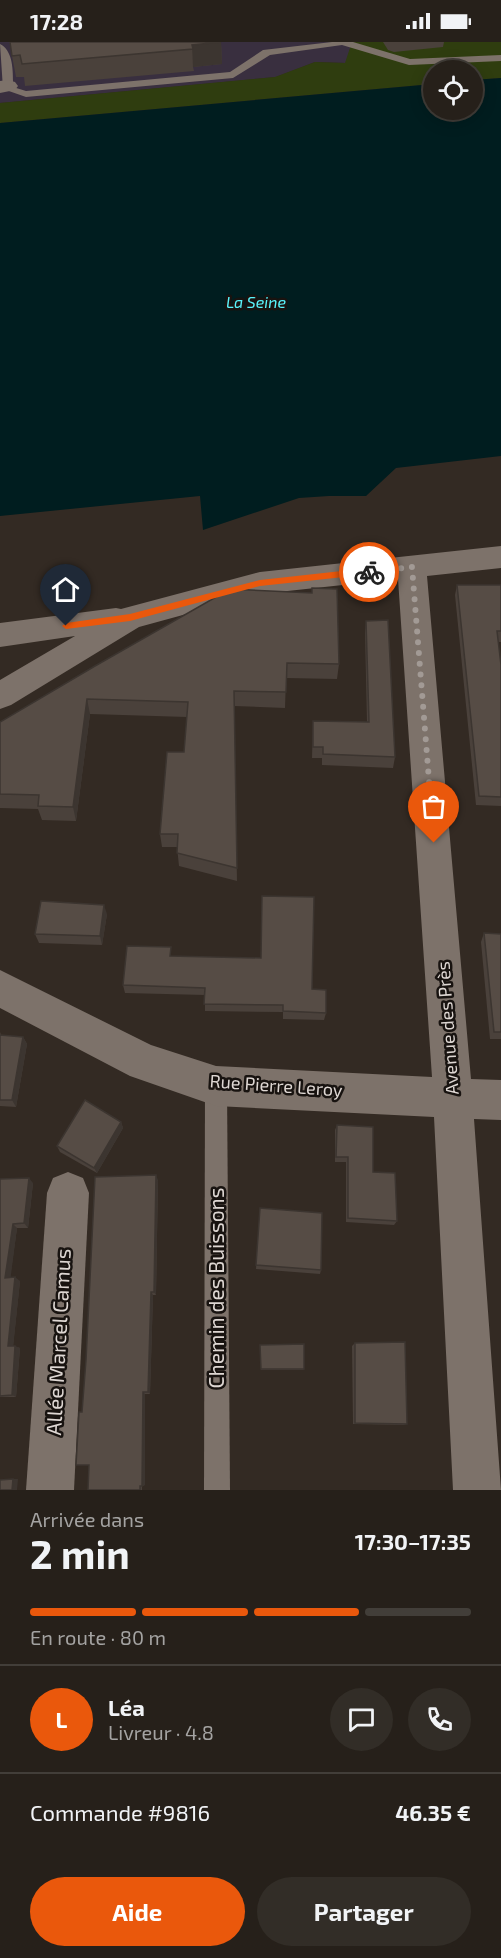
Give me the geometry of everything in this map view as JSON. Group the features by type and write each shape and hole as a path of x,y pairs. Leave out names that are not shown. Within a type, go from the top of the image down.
{"street":[{"path":"0,635 130,618 260,583 501,557"},
{"name":"Avenue des Près","path":"412,567 453,1097 477,1490"},
{"path":"0,696 130,618"},
{"name":"Rue Pierre Leroy","path":"0,988 144,1062 216,1086 501,1100"},
{"name":"Allée Marcel Camus","path":"50,1490 68,1193"}],"lane":[{"path":"0,47 8,66 4,87 26,94 233,75 267,52 342,42 409,62 501,58"},
{"name":"Chemin des Buissons","path":"216,1086 217,1490"}],"shaded area":[{"path":"0,42 352,42 346,63 315,62 276,77 0,103"}],"green space":[{"path":"352,42 501,42 501,78 483,79 483,60 423,60 423,85 0,123 0,103 275,77 315,62 345,63"}],"water":[{"name":"La Seine","path":"501,78 501,456 396,468 366,496 299,498 203,530 200,496 0,516 0,123 423,85 423,120 483,120 483,79"}],"building":[{"path":"10,42 221,42 192,45 193,49 22,64 20,55 12,56"},
{"path":"457,585 501,585 501,631 497,631 501,665 501,797 479,796"},
{"path":"312,588 337,589 339,664 287,663 286,692 234,691 237,868 177,853 178,834 160,834 167,752 184,752 188,702 87,699 73,807 38,806 39,795 0,794 0,722 230,589 312,593"},
{"path":"388,620 395,757 323,754 323,747 313,747 313,721 369,722 366,621"},
{"path":"262,896 314,897 312,989 326,990 326,1013 283,1011 283,1005 204,1004 205,988 123,985 127,946 171,947 170,956 261,958"},
{"path":"41,901 104,905 100,936 35,934"},
{"path":"484,933 501,934 501,1032 494,1032"},
{"path":"0,1035 23,1037 12,1100 0,1100"},
{"path":"85,1100 121,1122 94,1168 57,1146"},
{"path":"337,1125 373,1127 373,1172 395,1173 397,1221 348,1218 348,1157 336,1157"},
{"path":"156,1175 154,1292 151,1292 148,1392 143,1392 142,1486 140,1490 88,1490 89,1465 76,1465 79,1412 82,1412 86,1360 95,1177"},
{"path":"29,1178 24,1223 13,1224 5,1278 15,1277 8,1346 15,1346 12,1395 0,1396 0,1179"},
{"path":"260,1208 322,1213 321,1270 256,1265"},
{"path":"405,1342 407,1424 355,1423 355,1343"},
{"path":"304,1344 304,1369 261,1369 260,1345"},
{"path":"13,1479 12,1490 0,1490 0,1480"}],"way so far":[{"path":"369,572 412,567 434,843"}],"route":[{"path":"66,626 130,618 260,583 369,572"}]}
